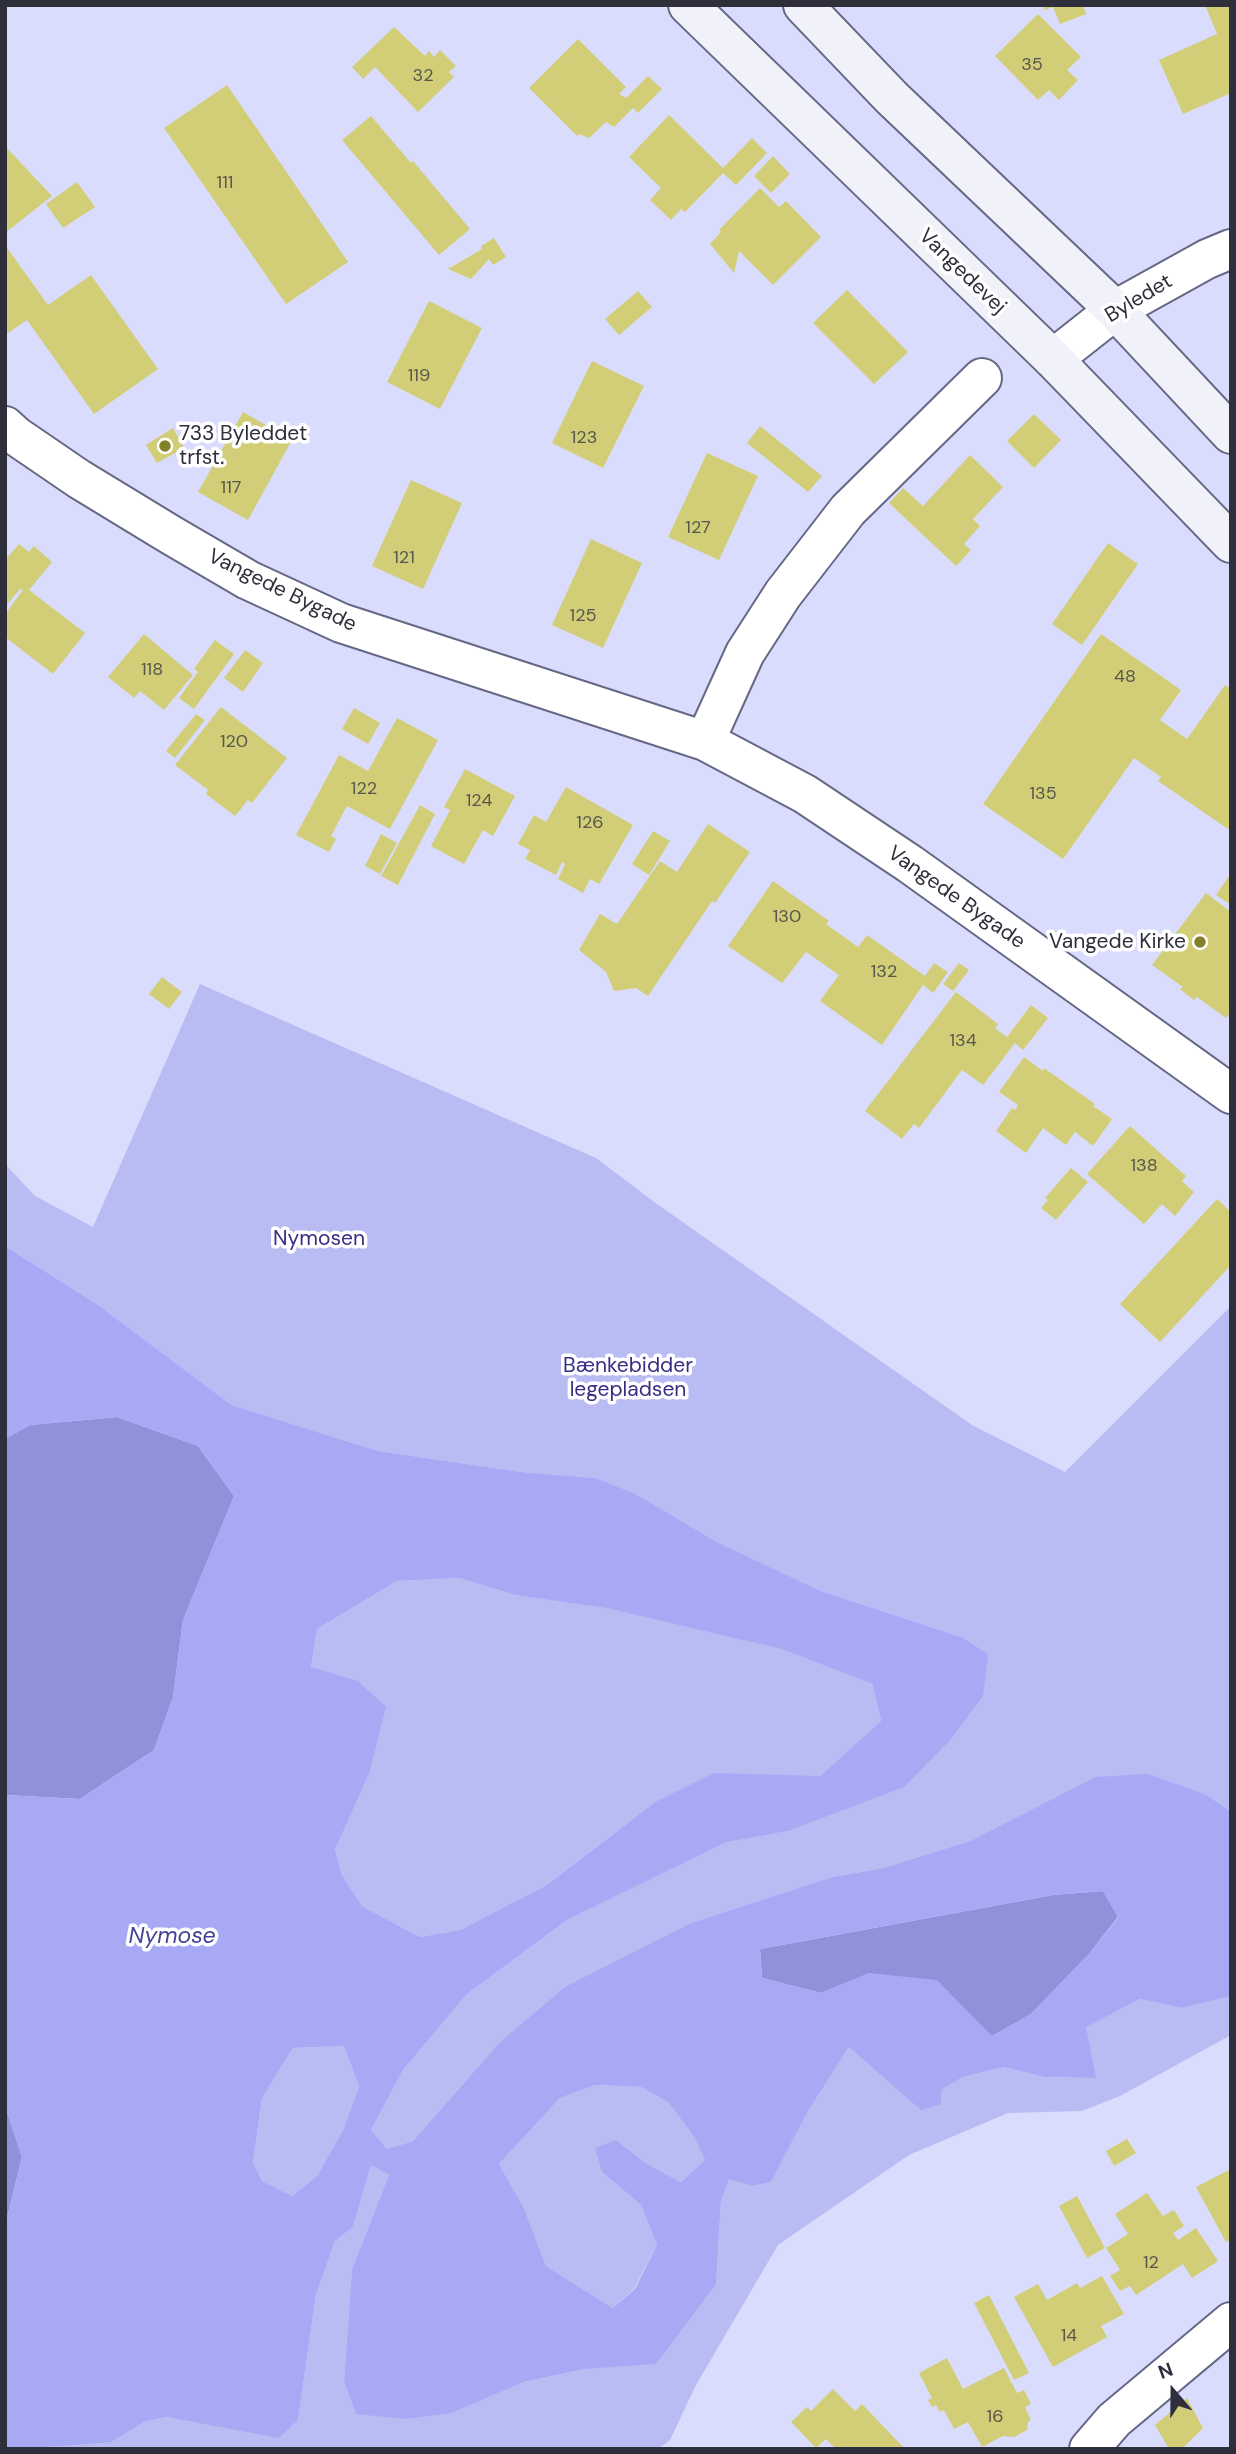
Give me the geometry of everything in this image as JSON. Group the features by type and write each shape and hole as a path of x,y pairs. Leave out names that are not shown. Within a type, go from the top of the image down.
{"street":[{"name":"Vangedevej","path":"688,5 1053,359 1231,543"},
{"path":"803,5 892,98 1115,310 1231,434"},
{"name":"Byledet","path":"1053,359 1115,310 1207,259 1231,249"},
{"path":"705,741 745,653 783,594 848,510 982,378"},
{"name":"Vangede Bygade","path":"5,426 79,479 171,535 248,580 341,623 705,741 804,794 888,850 1231,1094"},
{"path":"1089,2449 1114,2420 1231,2322"}],"green space":[{"name":"Nymosen","path":"200,984 596,1158 657,1204 972,1425 1065,1472 1231,1306 1231,1812 1207,1795 1095,1777 970,1841 883,1868 833,1877 499,2043 413,2141 387,2149 371,2130 403,2070 467,1994 567,1920 726,1841 788,1831 961,1637 821,1591 717,1542 636,1494 596,1478 521,1472 378,1451 230,1405 98,1305 5,1246 5,1164 35,1196 93,1227"},
{"path":"459,1578 515,1595 607,1607 781,1649 874,1684 881,1721 820,1776 655,1802 547,1885 460,1930 420,1937 362,1906 342,1875 335,1850 369,1774 311,1667 317,1629 397,1581"},
{"path":"1231,1996 1231,2035 1120,2096 1082,2111 1008,2113 909,2155 778,2245 696,2385 670,2440 658,2449 22,2449 111,2441 144,2422 166,2417 279,2437 298,2419 316,2295 335,2241 353,2227 371,2165 389,2175 352,2269 344,2381 356,2414 452,2413 524,2382 584,2369 716,2284 721,2201 729,2178 753,2186 771,2182 807,2113 849,2047 941,2090 963,2077 1005,2067 1044,2077 1095,2078 1085,2027 1140,1999 1182,2008"},
{"path":"344,2046 359,2087 343,2130 317,2176 292,2196 262,2181 253,2162 262,2098 293,2048"},
{"path":"595,2085 641,2087 669,2103 694,2137 705,2160 681,2182 647,2164 616,2140 602,2172 641,2205 657,2245 634,2289 613,2308 546,2266 524,2208 499,2164 560,2098"}],"shaded area":[{"path":"117,1417 198,1446 234,1496 183,1620 173,1697 154,1750 80,1799 5,1795 5,1439 30,1425"},
{"path":"1103,1891 1118,1917 1088,1955 1031,2014 992,2036 978,2025 870,1973 821,1993 762,1978 760,1949 1053,1895"},
{"path":"5,2106 22,2157 5,2226"}],"water":[{"name":"Nymose","path":"5,1246 98,1305 231,1405 378,1451 521,1472 596,1478 636,1494 717,1542 821,1591 961,1637 988,1654 983,1696 950,1740 904,1787 788,1831 726,1842 567,1920 467,1994 403,2070 371,2130 387,2149 413,2141 499,2043 565,1987 689,1924 833,1877 883,1868 970,1841 1095,1777 1148,1774 1207,1795 1231,1812 1231,1996 1182,2008 1140,1999 1086,2027 1096,2078 1044,2077 1004,2067 963,2077 941,2090 941,2104 921,2110 849,2047 807,2113 771,2182 753,2186 729,2179 721,2201 716,2284 656,2364 584,2369 524,2382 452,2413 405,2419 356,2414 344,2381 352,2269 389,2175 371,2165 353,2227 335,2241 316,2295 298,2420 279,2438 166,2417 144,2422 111,2442 5,2448 5,2226 22,2157 5,2106 5,1795 80,1799 154,1750 173,1697 183,1620 234,1496 198,1446 117,1417 30,1425 5,1439","holes":["459,1578 515,1595 607,1608 781,1649 873,1684 881,1721 820,1776 714,1773 655,1802 547,1885 460,1930 420,1937 362,1906 342,1875 335,1850 369,1774 386,1707 358,1681 311,1667 317,1629 397,1581","1103,1891 1118,1918 1088,1955 1031,2014 992,2036 937,1980 869,1973 821,1993 762,1978 760,1949 1053,1895","344,2046 359,2087 343,2130 317,2176 292,2196 262,2181 253,2162 262,2098 293,2048","595,2085 641,2087 669,2103 694,2137 705,2160 681,2182 647,2164 616,2140 595,2148 602,2172 641,2205 657,2245 635,2289 613,2308 546,2266 524,2208 499,2164 560,2098"]}],"building":[{"path":"1043,5 1083,5 1086,14 1060,24 1053,7 1045,10"},
{"path":"1205,5 1231,5 1231,93 1183,114 1159,60 1217,34"},
{"path":"1038,14 1081,57 1067,70 1078,80 1059,100 1049,90 1038,100 995,56"},
{"path":"394,27 425,56 429,51 434,57 440,50 456,66 449,72 454,77 418,112 375,67 363,79 352,67"},
{"path":"578,39 626,87 619,94 626,98 648,76 662,89 638,113 633,108 614,127 606,122 589,138 579,134 577,136 529,88"},
{"path":"227,85 348,262 286,304 164,128"},
{"path":"669,115 723,168 752,138 767,153 736,185 723,173 685,212 681,209 671,220 650,200 661,188 629,157"},
{"path":"371,116 470,229 439,255 342,140"},
{"path":"5,146 52,196 5,233"},
{"path":"773,156 790,174 771,193 754,176"},
{"path":"77,182 95,207 63,228 46,204"},
{"path":"760,188 779,207 786,201 821,237 773,285 739,251 734,273 710,244 721,232 719,230"},
{"path":"494,238 506,257 493,265 489,259 471,279 448,269 482,249 481,246"},
{"path":"5,245 48,305 91,275 158,369 94,414 27,320 5,335"},
{"path":"847,290 908,352 874,384 813,323"},
{"path":"638,291 652,307 619,335 605,319"},
{"path":"429,301 482,328 440,409 387,382"},
{"path":"592,361 644,386 603,468 552,443"},
{"path":"243,412 292,440 248,520 198,492"},
{"path":"1034,414 1061,440 1034,468 1007,441"},
{"path":"760,426 822,476 808,492 747,443"},
{"name":"733 Byleddet trfst.","path":"173,428 184,448 157,463 146,445"},
{"path":"707,453 758,476 719,560 668,537"},
{"path":"970,455 1003,487 973,519 980,526 964,544 971,550 956,566 889,503 903,488 923,506"},
{"path":"411,480 462,503 423,589 372,566"},
{"path":"591,539 642,563 603,648 552,625"},
{"path":"1108,543 1138,564 1082,645 1052,624"},
{"path":"19,544 29,552 34,546 52,562 29,590 85,633 53,674 5,637 5,614 23,590 20,589 5,607 5,560"},
{"path":"144,634 193,675 164,710 140,691 134,698 108,677"},
{"path":"1101,634 1181,690 1160,720 1187,739 1225,685 1231,689 1231,831 1158,781 1161,777 1134,758 1063,859 983,804"},
{"path":"215,640 234,654 194,709 179,698 198,672 194,669"},
{"path":"245,650 263,663 243,692 224,678"},
{"path":"221,707 287,758 252,803 248,800 235,816 206,794 208,790 175,765"},
{"path":"354,708 380,723 368,744 342,729"},
{"path":"196,714 205,720 175,758 166,751"},
{"path":"397,718 438,740 390,829 347,806 331,836 336,839 329,852 296,835 339,755 368,771"},
{"path":"465,769 515,796 493,836 483,830 464,864 431,846 450,810 444,807"},
{"path":"566,787 633,825 599,884 590,879 583,893 558,879 565,864 562,862 556,875 525,859 530,850 518,844 534,815 546,822"},
{"path":"420,805 435,814 398,885 381,876"},
{"path":"708,824 750,852 715,903 712,901 648,996 636,988 614,991 606,972 579,950 600,914 617,924 660,861 677,872"},
{"path":"653,831 670,841 649,875 632,864"},
{"path":"381,834 397,843 380,874 365,866"},
{"path":"1231,873 1231,905 1216,895"},
{"path":"773,881 829,921 826,924 858,947 867,935 925,976 934,963 948,972 933,993 923,985 882,1045 820,1001 839,975 806,952 782,983 728,946"},
{"name":"Vangede Kirke","path":"1206,893 1231,912 1231,1012 1226,1018 1197,997 1194,1000 1180,989 1183,987 1152,965"},
{"path":"959,963 969,970 953,991 943,984"},
{"path":"162,977 182,992 169,1009 149,994"},
{"path":"956,992 998,1024 995,1028 1007,1037 1031,1005 1048,1018 1023,1050 1015,1043 983,1085 962,1070 919,1128 914,1124 902,1139 865,1111"},
{"path":"1024,1057 1043,1071 1044,1068 1112,1119 1093,1146 1075,1132 1066,1145 1043,1128 1026,1153 996,1131 1012,1108 1015,1110 1018,1105 999,1092"},
{"path":"1130,1126 1186,1176 1182,1181 1194,1192 1175,1216 1162,1204 1144,1224 1087,1174"},
{"path":"1071,1168 1088,1182 1056,1220 1041,1208 1048,1200 1045,1198"},
{"path":"1217,1199 1231,1212 1231,1265 1160,1342 1120,1304"},
{"path":"1127,2139 1136,2153 1114,2166 1106,2151"},
{"path":"1231,2169 1231,2240 1226,2242 1196,2187"},
{"path":"1147,2193 1163,2216 1174,2210 1184,2226 1173,2233 1178,2240 1196,2228 1218,2261 1192,2278 1183,2264 1136,2295 1130,2286 1120,2291 1110,2276 1120,2270 1106,2248 1128,2234 1115,2214"},
{"path":"1077,2196 1105,2248 1087,2258 1059,2206"},
{"path":"1102,2276 1124,2314 1101,2326 1107,2337 1053,2367 1014,2297 1038,2284 1047,2300 1077,2283 1080,2288"},
{"path":"989,2295 1029,2373 1014,2380 974,2303"},
{"path":"947,2358 963,2389 1004,2368 1017,2393 1024,2390 1031,2404 1025,2407 1031,2420 1027,2430 1014,2437 1003,2436 982,2447 968,2422 954,2429 944,2410 940,2412 936,2405 932,2407 928,2400 932,2398 919,2373"},
{"path":"833,2389 855,2411 862,2404 905,2449 836,2449 826,2439 816,2448 791,2422 807,2407 811,2411"},
{"path":"1187,2398 1203,2428 1182,2449 1169,2449 1155,2425"}],"place":[{"name":"733 Byleddet trfst.","path":"165,446"},
{"name":"Vangede Kirke","path":"1200,942"}],"park label":[{"name":"Bænkebidder legepladsen","path":"628,1378"}]}
